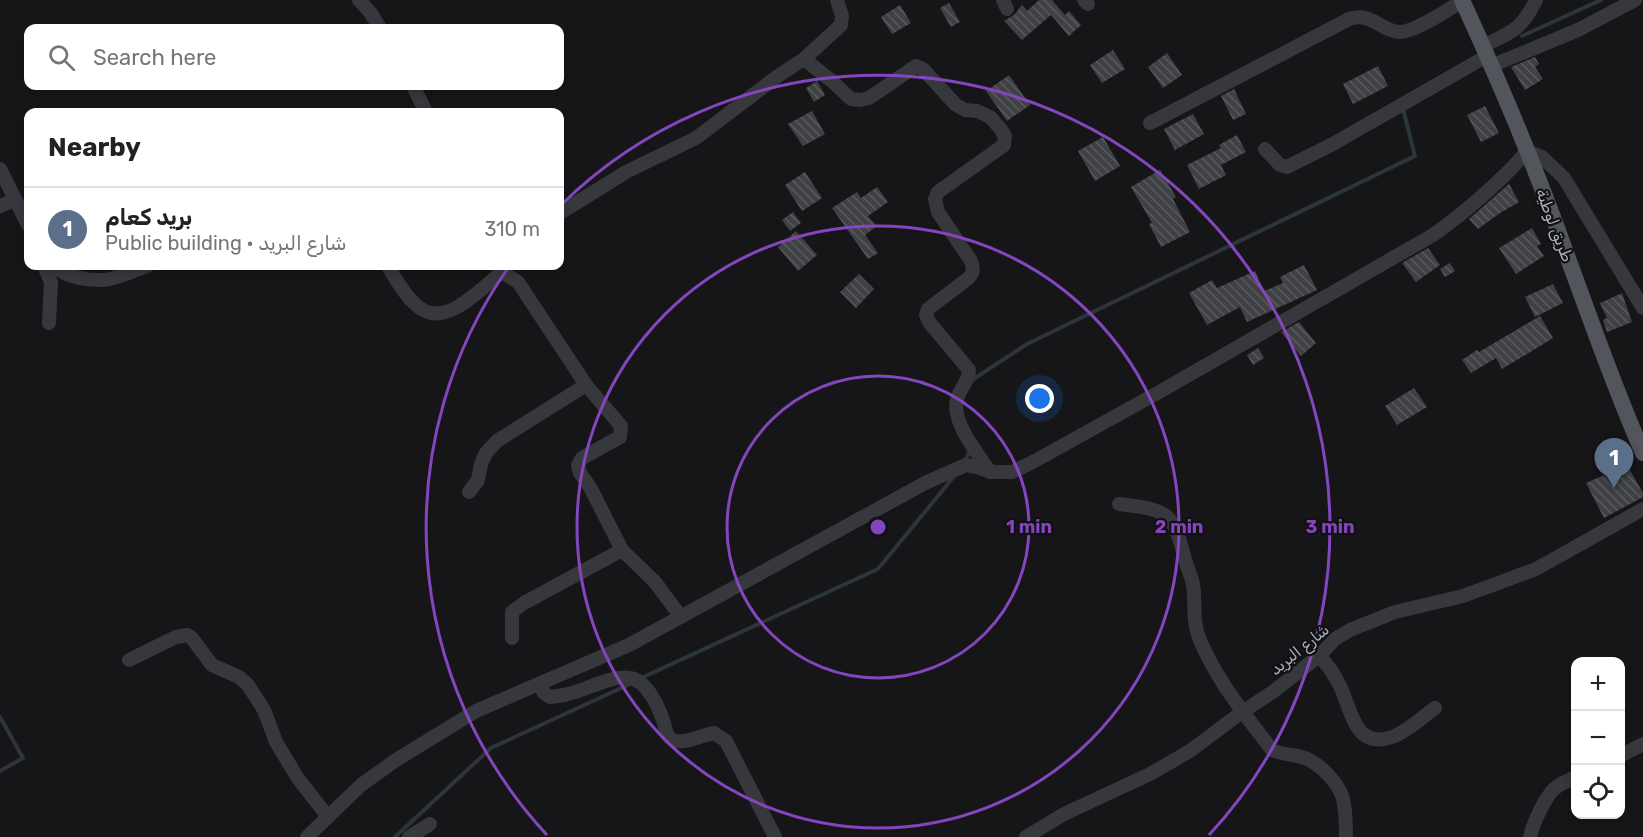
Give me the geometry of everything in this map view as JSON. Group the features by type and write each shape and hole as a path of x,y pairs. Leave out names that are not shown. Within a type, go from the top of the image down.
{"main road":[{"name":"طريق لوطية","path":"1462,1 1527,152 1618,394 1643,453"}],"street":[{"path":"359,0 378,24"},
{"path":"564,211 626,172 696,138 777,76 804,59 841,25 842,16 837,0"},
{"path":"1487,56 1524,23 1536,0"},
{"path":"1265,149 1280,165 1287,167 1331,145 1487,56 1578,30 1635,0"},
{"path":"1150,123 1349,19 1365,17 1396,32 1402,32 1418,27 1462,1"},
{"path":"804,59 851,99 860,100 870,98 916,66 923,69 956,105 990,117 1005,136 1004,145 939,192 935,199 938,212 971,261 974,270 972,275 928,309 926,315 929,322 969,370 969,377 957,400 956,414 990,472"},
{"path":"415,90 424,108"},
{"path":"307,837 361,785 396,760 476,711 628,645 927,482 966,465 990,472 1012,472 1161,391 1433,235 1450,223 1527,152 1542,157 1564,178 1643,308"},
{"path":"0,169 24,218"},
{"path":"0,206 14,200"},
{"path":"46,270 51,282 49,323"},
{"path":"58,270 67,276 105,280 135,270"},
{"path":"390,270 420,309 436,315 448,312 472,297 499,270"},
{"path":"503,270 518,282 586,385 621,426 620,437 582,458 578,465 580,472 622,550 655,582 681,617"},
{"path":"469,492 478,480 486,453 497,441 586,385"},
{"path":"1119,504 1153,508 1165,514 1174,525 1194,586 1193,609 1198,635 1216,673 1272,750 1312,761 1332,780 1342,795 1346,837"},
{"name":"شارع البريد","path":"1026,837 1064,814 1165,765 1205,741 1242,711 1274,691 1319,656 1335,639 1364,623 1403,609 1463,596 1536,569 1643,509"},
{"path":"512,638 512,612 524,603 622,550"},
{"path":"129,660 176,637 187,635 191,637 212,665 239,677 248,685 264,710 276,742 297,777 328,818"},
{"path":"1319,656 1327,664 1340,686 1352,719 1364,735 1381,740 1394,736 1435,708"},
{"path":"539,684 544,693 550,697 569,694 619,678 632,678 643,685 664,722 666,733 674,740 686,741 714,733 726,741 775,837"},
{"path":"1625,753 1643,744"},
{"path":"1530,837 1541,808 1553,790 1556,786 1571,779"},
{"path":"409,837 430,824"}],"building":[{"path":"1039,0 1052,0 1065,15 1069,11 1081,25 1069,36 1051,15 1022,40 1004,21 1014,15 1022,5 1027,11"},
{"path":"949,3 960,22 951,27 940,8"},
{"path":"900,5 911,23 892,34 881,17"},
{"path":"1113,50 1125,69 1102,83 1090,65"},
{"path":"1167,53 1182,75 1163,88 1148,67"},
{"path":"1535,57 1539,64 1535,67 1543,79 1525,90 1511,67"},
{"path":"1378,66 1388,86 1353,104 1343,84"},
{"path":"1009,75 1030,105 1007,121 986,91"},
{"path":"817,81 825,95 814,102 806,88"},
{"path":"1234,89 1246,114 1233,120 1221,96"},
{"path":"1485,106 1499,133 1481,142 1467,115"},
{"path":"812,111 825,134 803,146 788,124"},
{"path":"1193,114 1204,134 1175,150 1164,129"},
{"path":"1237,135 1246,152 1221,165 1226,175 1199,189 1187,165 1221,148 1219,145"},
{"path":"1103,137 1120,166 1095,181 1078,151"},
{"path":"1160,170 1176,197 1173,199 1190,232 1161,247 1149,224 1152,223 1131,187"},
{"path":"805,172 822,198 802,211 785,185"},
{"path":"1509,184 1519,202 1478,229 1469,219"},
{"path":"877,187 888,202 868,216 877,226 865,235 878,253 868,259 832,208 857,192 861,198"},
{"path":"793,212 801,223 790,231 782,220"},
{"path":"1532,228 1541,244 1537,246 1544,256 1516,274 1499,248"},
{"path":"796,231 817,255 798,271 778,247"},
{"path":"1428,248 1440,265 1416,282 1402,263"},
{"path":"1450,263 1455,271 1445,277 1440,269"},
{"path":"1304,265 1317,290 1247,322 1240,307 1207,325 1189,293 1212,280 1217,288 1255,271 1264,291 1283,283 1280,277"},
{"path":"859,274 874,289 856,308 840,292"},
{"path":"1553,284 1563,303 1535,317 1525,297"},
{"path":"1622,293 1632,322 1607,332 1603,320 1607,318 1600,303"},
{"path":"1540,316 1553,338 1502,369 1496,358 1471,373 1462,360 1477,350 1479,352"},
{"path":"1299,322 1316,343 1301,356 1281,332"},
{"path":"1258,348 1264,358 1253,365 1247,355"},
{"path":"1414,388 1427,407 1397,425 1385,406"},
{"path":"1627,465 1643,497 1604,518 1586,483"}],"waterway":[{"path":"1522,36 1601,0"},
{"path":"972,380 1027,344 1415,156 1403,109"},
{"path":"964,463 971,448"},
{"path":"639,679 878,569 956,474"},
{"path":"395,837 491,748 630,684"},
{"path":"0,717 23,758 0,771"}],"place":[{"name":"بريد كعام","path":"1614,488"}]}
